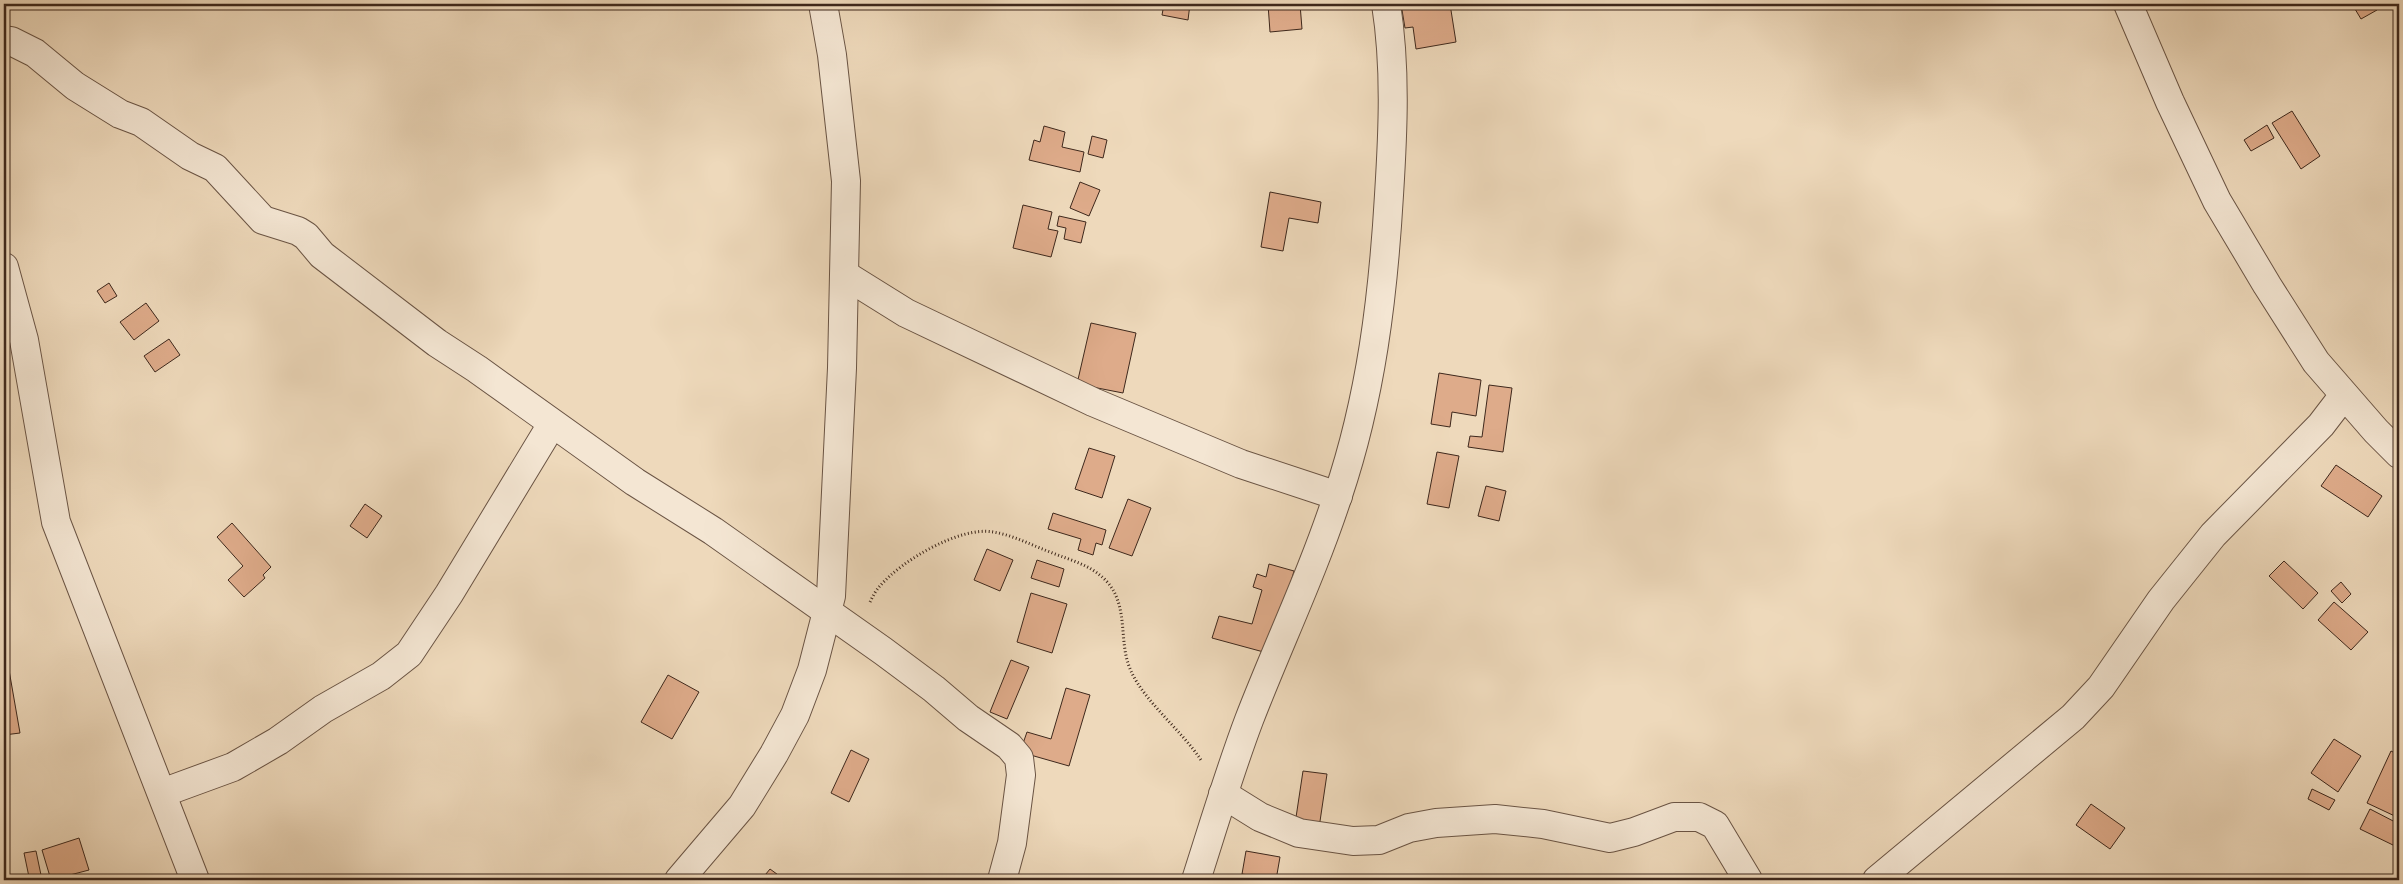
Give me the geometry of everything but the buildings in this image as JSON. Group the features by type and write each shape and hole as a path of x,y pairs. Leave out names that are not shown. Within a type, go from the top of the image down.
{"street":[{"path":"679,880 742,806 774,754 794,715 812,670 828,612 834,570 838,483 846,181 834,64 823,4"},
{"path":"1196,880 1250,719 1303,592 1338,496 1365,399 1373,360 1385,272 1393,81 1386,4"},
{"path":"2128,4 2170,102 2217,201 2316,362 2376,431 2399,454"},
{"path":"4,40 17,43 35,52 75,86 120,114 141,122 190,156 215,168 228,181 254,214 263,220 298,231 306,236 322,255 437,344 476,369 635,482 713,531 855,630 934,689 968,718 1009,746 1019,758 1021,775 1012,843 1002,880"},
{"path":"4,267 24,340 56,522 114,676 195,880"},
{"path":"845,275 906,313 1093,402 1241,464 1338,496"},
{"path":"1877,880 2073,716 2101,687 2161,600 2197,555 2321,424 2344,394"},
{"path":"162,793 233,767 278,741 323,709 381,676 409,654 449,594 552,424"},
{"path":"1224,792 1260,817 1299,833 1369,842 1408,828 1436,822 1495,819 1543,824 1610,838 1626,835 1674,817 1690,816 1709,820 1714,825 1726,840 1748,880"}],"path":[{"path":"855,630 880,586 911,561 956,537 975,532 992,531 1011,536 1079,562 1096,571 1110,586 1120,606 1125,651 1131,671 1143,690 1189,742 1212,778 1224,792"}]}
